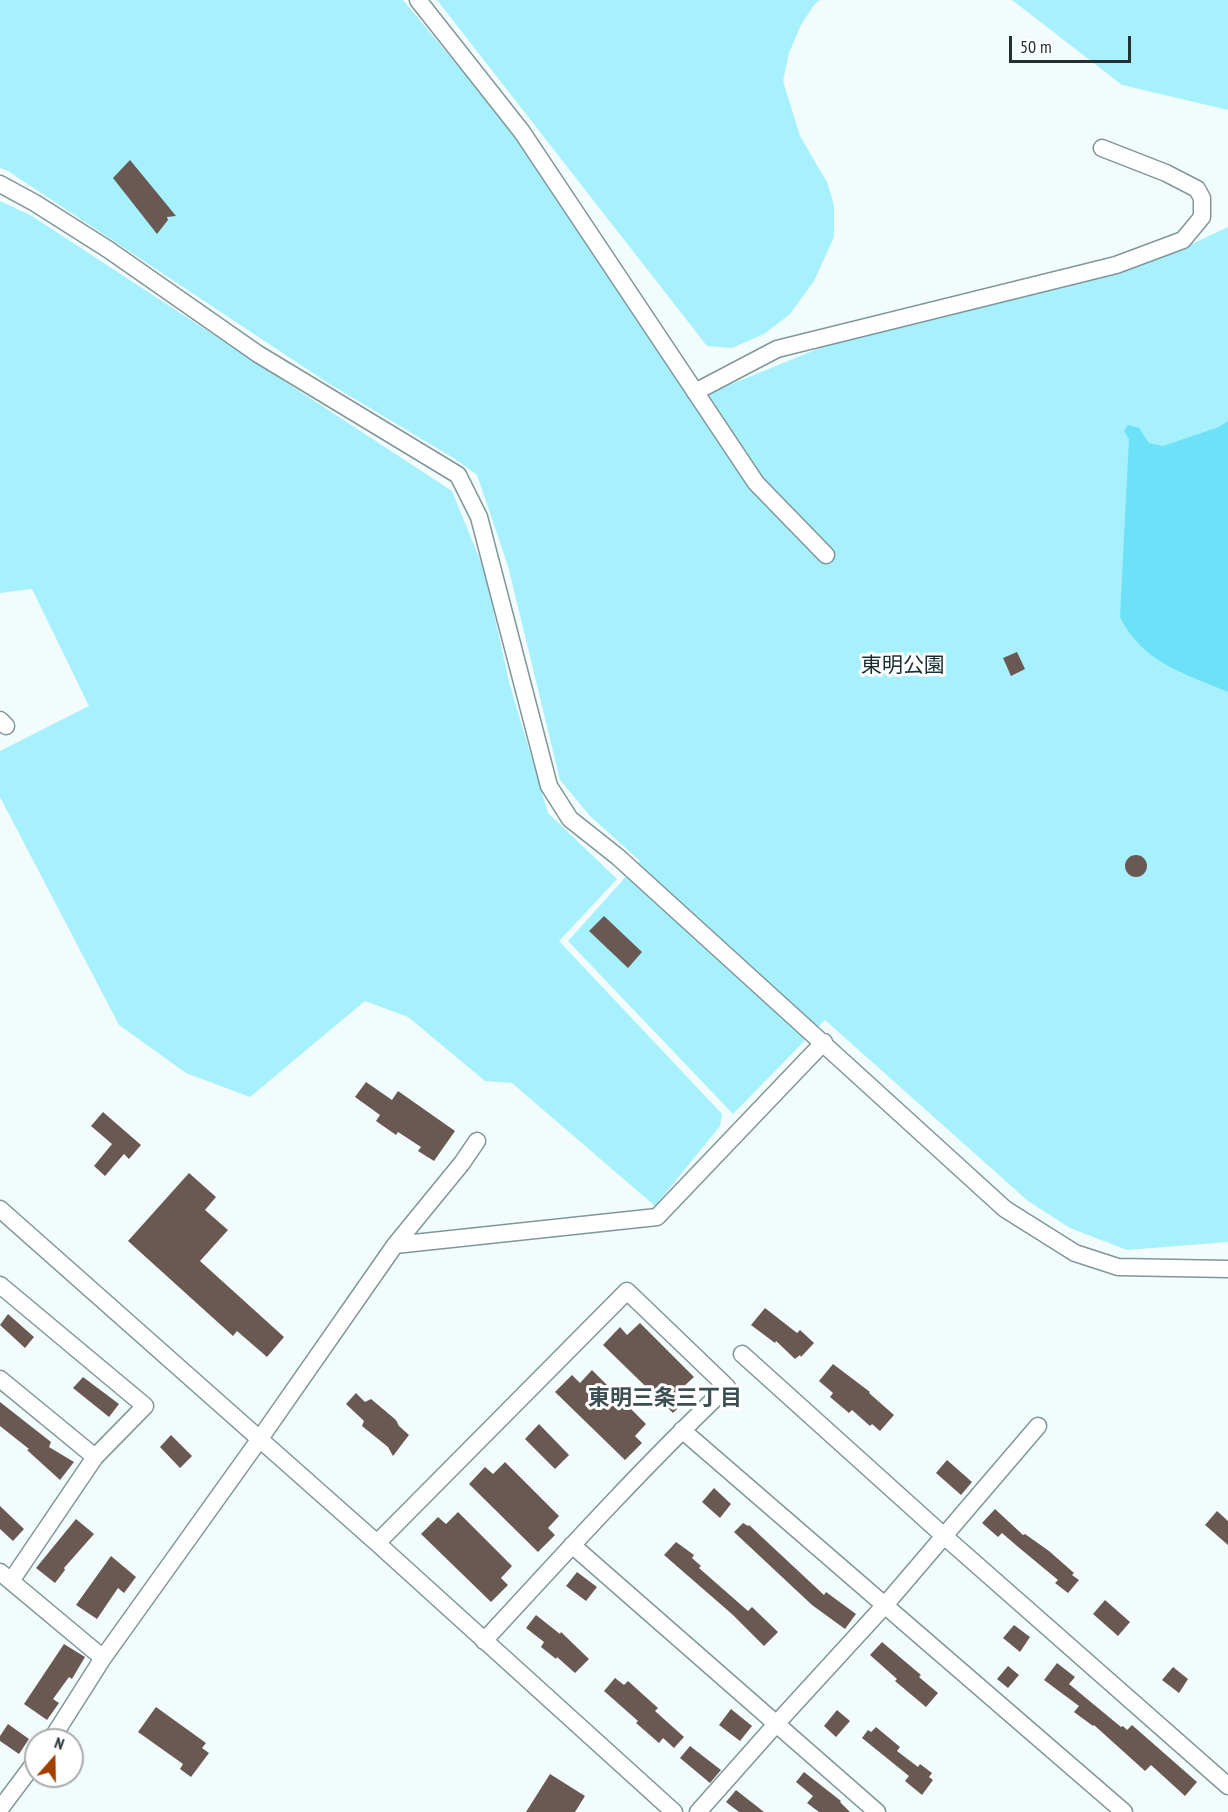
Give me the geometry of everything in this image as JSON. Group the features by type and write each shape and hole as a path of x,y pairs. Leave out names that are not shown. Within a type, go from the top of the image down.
{"street":[{"path":"418,0 522,132 756,483 826,555"},
{"path":"695,392 777,349 1116,265 1183,240 1202,217 1202,198 1197,189 1166,173 1102,148"},
{"path":"0,184 35,203 109,250 258,354 458,475 479,517 549,786 570,819 618,857 1005,1209 1075,1253 1118,1268 1228,1269"},
{"path":"395,1245 657,1217 824,1042"},
{"path":"59,1728 103,1658 395,1245 462,1163 477,1141"},
{"path":"0,1209 377,1543 674,1812"},
{"path":"0,1285 144,1406 95,1457 6,1576 103,1658"},
{"path":"377,1543 627,1291 727,1387 682,1430 484,1641"},
{"path":"742,1354 944,1536 1228,1786"},
{"path":"0,1379 95,1457"},
{"path":"698,1812 885,1605 1038,1426"},
{"path":"682,1430 1124,1812"},
{"path":"572,1545 877,1812"},
{"path":"0,1809 24,1777"}],"green space":[{"name":"東明公園","path":"0,0 403,0 520,141 692,400 820,348 1177,251 1228,227 1228,1242 1127,1250 1070,1228 1028,1201 825,1020 733,1114 568,941 640,861 590,816 560,780 508,566 477,475 455,459 328,383 8,171 0,168"},
{"path":"437,0 820,0 801,25 789,53 783,81 800,136 827,182 834,205 834,237 814,281 790,314 764,334 732,348 707,346"},
{"path":"1012,0 1228,0 1228,110 1122,85"},
{"path":"0,201 32,216 452,491 485,572 509,682 548,813 617,879 559,941 722,1114 720,1126 655,1206 512,1083 485,1081 408,1017 365,1001 250,1097 186,1073 119,1025 0,797 0,751 89,706 32,589 0,593"}],"shaded area":[{"path":"1228,421 1228,692 1166,665 1153,656 1129,633 1120,617 1129,439 1124,431 1128,425 1139,428 1149,443 1163,446 1219,427"}],"building":[{"path":"130,160 176,216 167,217 168,220 157,234 113,178"},
{"path":"1017,652 1025,669 1011,676 1003,658"},
{"path":"1132,855 1140,855 1147,862 1147,870 1140,877 1132,877 1125,870 1125,862"},
{"path":"604,916 642,952 628,968 589,931"},
{"path":"366,1082 392,1100 398,1091 455,1131 434,1161 418,1151 421,1147 398,1132 396,1135 376,1121 380,1115 355,1097"},
{"path":"103,1112 141,1145 129,1159 124,1154 105,1176 94,1166 112,1144 91,1126"},
{"path":"189,1173 216,1197 205,1210 228,1230 200,1261 284,1337 267,1357 237,1331 233,1336 128,1241"},
{"path":"765,1308 797,1333 800,1330 814,1343 801,1357 800,1355 795,1359 776,1341 775,1343 751,1325"},
{"path":"8,1314 34,1337 25,1348 0,1325"},
{"path":"640,1323 694,1377 682,1388 690,1396 673,1413 603,1345 620,1327 627,1335"},
{"path":"833,1364 870,1392 894,1415 880,1431 872,1424 870,1426 852,1410 849,1413 830,1397 833,1393 819,1381"},
{"path":"592,1370 646,1424 635,1436 642,1443 625,1460 555,1392 572,1375 580,1383"},
{"path":"83,1377 119,1404 109,1417 73,1388"},
{"path":"356,1393 365,1402 371,1399 396,1420 409,1435 393,1456 388,1447 362,1426 364,1421 346,1404"},
{"path":"0,1402 51,1442 49,1447 74,1462 60,1480 27,1450 29,1449 0,1426"},
{"path":"539,1424 569,1455 555,1469 525,1439"},
{"path":"171,1435 192,1456 180,1468 160,1447"},
{"path":"947,1460 972,1482 961,1495 936,1473"},
{"path":"505,1462 559,1516 548,1528 555,1535 538,1552 469,1484 485,1467 493,1474"},
{"path":"714,1488 731,1504 720,1518 702,1502"},
{"path":"0,1506 24,1529 13,1541 0,1529"},
{"path":"995,1509 1023,1535 1025,1534 1049,1551 1074,1573 1072,1575 1079,1580 1068,1593 1055,1583 1058,1580 1002,1533 998,1537 982,1523"},
{"path":"1217,1511 1228,1521 1228,1545 1205,1525"},
{"path":"458,1512 512,1566 501,1578 508,1585 491,1602 421,1534 438,1517 446,1524"},
{"path":"76,1519 94,1534 64,1568 65,1570 55,1583 36,1568"},
{"path":"743,1523 749,1525 824,1595 826,1592 856,1614 845,1629 812,1605 734,1532"},
{"path":"676,1542 694,1555 692,1558 701,1566 699,1568 748,1611 752,1607 778,1632 764,1646 733,1615 664,1555"},
{"path":"111,1556 136,1577 124,1593 118,1588 97,1619 76,1605"},
{"path":"577,1572 597,1587 586,1601 566,1586"},
{"path":"1105,1600 1130,1622 1118,1636 1093,1614"},
{"path":"536,1615 560,1634 561,1632 589,1659 575,1673 541,1647 544,1642 526,1628"},
{"path":"1014,1625 1030,1637 1020,1652 1003,1638"},
{"path":"882,1642 921,1675 919,1677 938,1693 926,1707 895,1681 897,1679 870,1655"},
{"path":"64,1644 85,1657 72,1679 69,1677 53,1699 59,1703 47,1720 24,1704"},
{"path":"1057,1663 1075,1677 1069,1684 1121,1727 1127,1730 1132,1725 1197,1782 1185,1796 1151,1765 1145,1771 1094,1725 1074,1712 1079,1706 1044,1680"},
{"path":"1008,1666 1019,1675 1008,1688 997,1679"},
{"path":"1173,1667 1188,1679 1179,1693 1162,1680"},
{"path":"615,1678 624,1685 628,1681 658,1708 655,1711 684,1737 674,1748 663,1738 659,1743 604,1691"},
{"path":"156,1707 206,1743 202,1748 209,1753 191,1777 180,1769 183,1764 138,1732"},
{"path":"731,1709 752,1726 740,1741 719,1725"},
{"path":"837,1710 850,1721 836,1737 824,1726"},
{"path":"8,1724 24,1735 24,1746 19,1754 0,1741 0,1736"},
{"path":"876,1727 900,1747 897,1751 918,1767 920,1764 932,1773 929,1777 933,1780 922,1795 905,1781 909,1776 862,1738 868,1730 871,1732"},
{"path":"690,1746 721,1770 710,1783 680,1758"},
{"path":"804,1772 841,1801 850,1812 819,1812 807,1803 813,1796 796,1782"},
{"path":"550,1774 585,1796 575,1812 526,1812"},
{"path":"736,1790 764,1812 739,1812 726,1802"}],"district":[{"name":"東明三条三丁目","path":"665,1399"}]}
